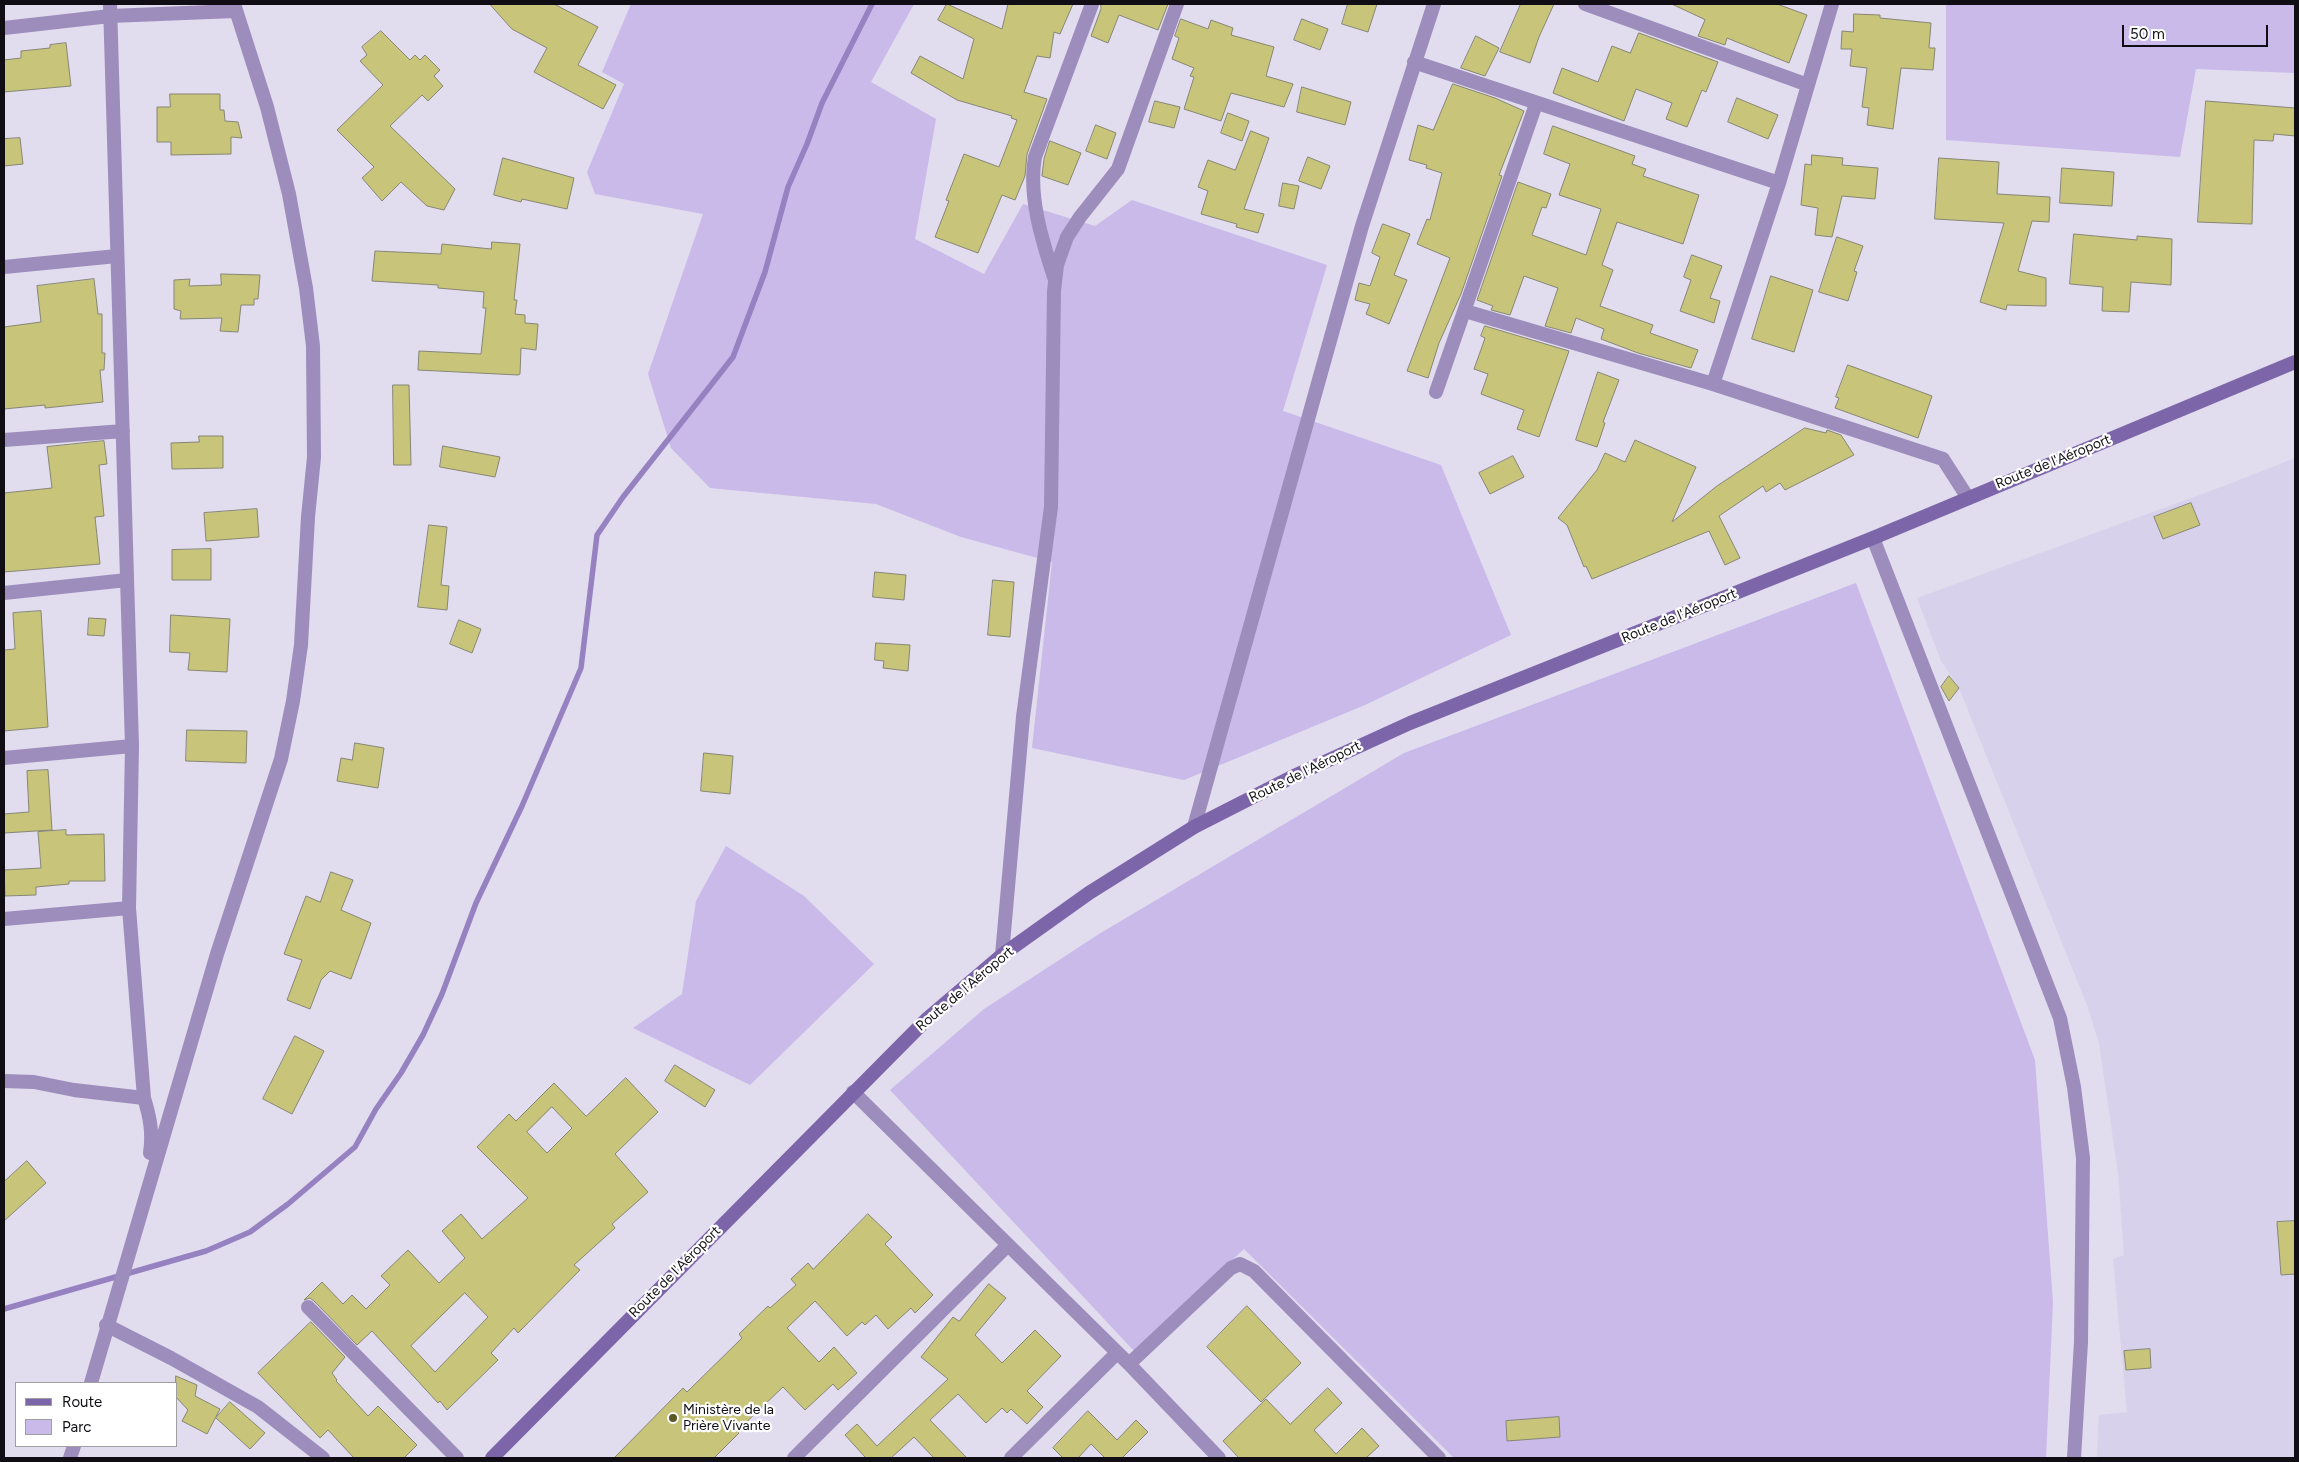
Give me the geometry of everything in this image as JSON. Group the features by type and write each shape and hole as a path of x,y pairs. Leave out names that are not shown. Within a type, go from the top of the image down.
{"main road":[{"name":"Route de l'Aéroport","path":"492,1458 928,1018 1002,954 1089,893 1194,827 1296,775 1410,723 1873,538 2295,362"}],"street":[{"path":"1055,281 1045,250 1034,198 1034,157 1092,4"},
{"path":"1002,954 1023,717 1051,506 1055,281 1067,237 1080,217 1118,169 1177,4"},
{"path":"1194,827 1362,226 1434,4"},
{"path":"1585,4 1808,85"},
{"path":"1713,384 1779,183 1832,4"},
{"path":"4,28 110,10 235,7 267,107 289,194 306,288 313,346 314,457 308,517 301,645 293,701 281,759 216,954 106,1325 91,1382"},
{"path":"110,10 132,746 129,908 144,1098 150,1116 152,1136 145,1194"},
{"path":"1414,62 1779,183"},
{"path":"1436,392 1536,104"},
{"path":"4,267 117,256"},
{"path":"1465,311 1713,384 1943,459 1968,498"},
{"path":"4,440 123,431"},
{"path":"1873,538 2060,1018 2074,1088 2083,1158 2081,1342 2074,1458"},
{"path":"4,593 127,580"},
{"path":"4,758 132,746"},
{"path":"4,919 129,908"},
{"path":"4,1081 34,1082 74,1090 144,1098"},
{"path":"853,1092 1117,1352 1219,1458"},
{"path":"794,1458 1008,1245"},
{"path":"1129,1364 1230,1268 1240,1264 1254,1271 1439,1458"},
{"path":"308,1307 457,1458"},
{"path":"106,1325 171,1358 258,1407 323,1458"},
{"path":"1011,1458 1117,1352"}],"shaded area":[{"path":"2295,458 2295,1458 2097,1458 2099,1415 2127,1412 2113,1259 2124,1255 2118,1173 2099,1043 2087,1005 1959,688 1941,661 1917,598 2224,486"}],"green space":[{"path":"631,4 914,4 871,82 936,119 915,239 984,274 1023,204 1095,226 1132,200 1327,265 1283,411 1441,465 1511,635 1365,705 1184,780 1032,748 1052,562 961,537 876,504 710,488 671,448 648,374 703,214 595,194 587,172 624,84 602,72"},
{"path":"1946,4 2295,4 2295,73 2196,69 2180,157 1946,140"},
{"path":"1856,583 2035,1060 2053,1302 2046,1458 1454,1458 1244,1249 1134,1351 890,1090 984,1009 1099,934 1404,753"},
{"path":"726,846 804,896 874,964 750,1085 633,1028 682,994 696,901"}],"building":[{"path":"490,4 554,4 598,27 578,65 616,85 603,109 534,72 547,48 512,29"},
{"path":"947,4 1002,29 1008,4 1073,4 1060,34 1054,32 1050,58 1037,56 1024,92 1047,99 1027,154 1025,176 1015,200 1002,195 978,253 935,237 949,201 946,200 964,154 999,167 1017,120 1011,118 1012,116 957,100 911,73 920,56 963,79 974,39 938,20"},
{"path":"1101,4 1168,4 1158,30 1119,15 1108,43 1091,36"},
{"path":"1348,4 1377,4 1368,32 1342,24"},
{"path":"1521,4 1554,4 1530,63 1500,52"},
{"path":"1672,4 1777,4 1807,15 1789,63 1727,38 1725,45 1698,36 1705,20"},
{"path":"1854,14 1880,15 1880,18 1931,23 1929,48 1935,48 1933,70 1901,68 1893,129 1867,125 1869,108 1862,107 1867,68 1850,66 1852,49 1841,49 1842,31 1853,32"},
{"path":"1181,19 1208,29 1211,20 1233,28 1231,35 1274,47 1266,76 1293,84 1284,107 1231,93 1221,121 1184,109 1194,77 1190,76 1194,68 1172,59 1179,38 1175,36"},
{"path":"1302,19 1328,29 1320,50 1294,40"},
{"path":"381,31 410,60 415,55 420,60 425,55 440,70 434,76 443,86 428,101 422,95 390,126 455,189 444,210 427,206 401,182 382,201 362,178 374,167 337,130 383,85 360,61 367,55 362,47"},
{"path":"1639,33 1718,62 1706,92 1702,90 1687,127 1666,119 1672,103 1636,89 1624,121 1553,93 1562,68 1598,82 1612,46 1630,53"},
{"path":"1476,36 1499,48 1485,76 1461,68"},
{"path":"66,43 71,86 4,92 4,60 21,58 21,51 50,48 50,45"},
{"path":"1453,84 1495,98 1524,111 1499,175 1502,176 1461,294 1439,343 1428,378 1407,371 1450,258 1417,244 1427,219 1430,220 1442,173 1426,168 1427,165 1409,160 1418,125 1433,130"},
{"path":"1302,87 1351,102 1345,125 1297,112"},
{"path":"170,94 220,94 220,110 224,110 225,121 238,122 242,138 231,137 231,154 171,155 171,142 157,142 157,107 170,107"},
{"path":"1737,98 1778,115 1768,139 1728,122"},
{"path":"1155,101 1180,107 1174,128 1149,122"},
{"path":"2206,101 2295,108 2295,136 2274,134 2273,141 2254,140 2252,224 2198,222"},
{"path":"1228,113 1249,121 1242,141 1221,133"},
{"path":"1096,125 1116,133 1107,159 1086,151"},
{"path":"1553,126 1635,156 1632,164 1646,169 1643,176 1699,195 1683,244 1617,222 1602,265 1613,270 1600,306 1653,325 1650,333 1698,350 1691,368 1638,353 1601,339 1604,329 1576,318 1571,333 1545,326 1558,288 1524,276 1510,315 1491,310 1493,306 1477,300 1518,182 1551,194 1546,208 1542,207 1532,235 1586,255 1601,209 1559,195 1570,164 1544,154"},
{"path":"1251,131 1269,138 1244,209 1264,214 1258,233 1236,227 1237,224 1201,214 1208,191 1198,187 1208,160 1235,170"},
{"path":"20,138 23,164 4,166 4,139"},
{"path":"1050,141 1081,153 1068,185 1042,176 1044,159"},
{"path":"1812,155 1843,158 1842,165 1878,168 1875,199 1842,196 1832,237 1815,235 1818,208 1801,205 1805,164 1811,165"},
{"path":"1308,157 1330,166 1321,189 1299,181"},
{"path":"503,158 574,178 567,209 522,199 521,202 494,195"},
{"path":"1939,158 1999,162 1997,194 2050,197 2049,222 2032,221 2018,271 2046,278 2046,306 2007,305 2006,310 1980,302 2004,223 1935,219"},
{"path":"2062,168 2114,172 2112,206 2060,203"},
{"path":"1283,183 1299,186 1294,209 1279,206"},
{"path":"1383,224 1410,234 1394,275 1407,280 1389,324 1366,314 1370,304 1355,300 1359,283 1370,286 1380,257 1372,253"},
{"path":"2074,234 2137,240 2137,236 2172,239 2171,285 2131,282 2129,312 2102,311 2103,287 2070,284"},
{"path":"1837,237 1863,246 1854,271 1857,272 1848,301 1819,292"},
{"path":"492,242 520,244 514,300 517,300 515,314 525,315 525,323 538,324 536,350 521,348 520,374 518,375 418,370 419,351 481,354 486,308 483,308 484,292 438,288 438,285 372,281 375,251 441,254 442,244 491,249"},
{"path":"1692,255 1722,266 1710,298 1720,301 1714,323 1680,311 1691,280 1684,277"},
{"path":"221,274 260,275 258,299 254,299 254,305 241,305 238,332 220,331 222,318 180,319 181,311 174,309 174,280 190,279 189,286 221,285"},
{"path":"1771,276 1813,290 1794,352 1752,339"},
{"path":"94,279 98,314 102,314 102,353 105,353 104,370 100,370 103,402 45,408 45,405 4,409 4,327 41,322 37,286"},
{"path":"1485,326 1569,351 1539,437 1517,429 1524,410 1481,394 1488,374 1474,369 1485,338 1481,336"},
{"path":"1848,365 1932,396 1918,438 1835,408 1839,398 1836,397"},
{"path":"1598,372 1619,380 1603,422 1605,423 1597,447 1576,440"},
{"path":"393,385 409,385 411,465 394,465"},
{"path":"1805,428 1826,433 1827,430 1841,435 1854,455 1785,490 1780,483 1766,492 1763,486 1719,516 1740,558 1725,565 1709,531 1592,579 1586,566 1584,567 1567,525 1558,518 1597,470 1605,453 1625,462 1635,440 1696,467 1672,522 1717,486"},
{"path":"199,436 223,436 223,468 172,469 171,443 199,442"},
{"path":"104,441 107,464 99,465 104,516 95,517 100,564 4,572 4,493 52,488 47,447"},
{"path":"443,446 500,457 495,477 440,467"},
{"path":"1513,456 1524,477 1490,494 1479,473"},
{"path":"2191,503 2200,525 2163,539 2154,517"},
{"path":"257,509 259,537 206,541 204,513"},
{"path":"429,525 447,527 441,585 449,586 447,610 418,607"},
{"path":"211,549 211,580 172,580 172,550"},
{"path":"875,572 906,575 904,600 873,597"},
{"path":"993,580 1014,582 1010,637 988,635"},
{"path":"41,611 48,727 4,731 4,650 15,649 13,613"},
{"path":"171,615 230,619 227,672 188,670 190,653 170,652"},
{"path":"89,618 106,619 104,636 88,635"},
{"path":"459,620 481,629 472,653 450,644"},
{"path":"876,643 910,645 908,671 883,668 884,661 875,660"},
{"path":"1949,676 1959,688 1949,701 1941,687"},
{"path":"187,730 247,731 246,763 186,761"},
{"path":"355,743 384,748 378,788 337,781 341,758 352,760"},
{"path":"704,753 733,756 730,794 701,791"},
{"path":"48,770 52,830 4,833 4,814 29,812 27,771"},
{"path":"66,830 66,835 104,834 105,881 69,881 69,884 36,887 36,895 5,896 4,870 41,868 38,832"},
{"path":"331,872 353,880 341,910 371,923 351,979 330,971 321,980 310,1009 287,1000 302,960 284,954 306,896 320,902"},
{"path":"295,1036 324,1051 292,1114 263,1099"},
{"path":"675,1065 715,1090 705,1107 665,1081"},
{"path":"626,1078 658,1112 615,1154 648,1192 612,1224 615,1228 574,1265 580,1270 518,1333 514,1328 491,1353 498,1360 447,1410 440,1401 438,1403 372,1331 357,1345 314,1301 310,1298 304,1300 322,1282 343,1304 352,1295 366,1309 390,1285 381,1276 408,1250 439,1283 465,1258 442,1231 461,1214 482,1239 528,1198 477,1147 509,1114 516,1121 554,1083 586,1116","holes":["552,1107 572,1128 547,1153 527,1132","465,1293 488,1317 435,1372 411,1346"]},
{"path":"27,1161 46,1183 4,1221 4,1182"},
{"path":"868,1214 892,1237 885,1244 933,1295 915,1313 911,1308 888,1329 876,1315 865,1325 862,1322 847,1336 815,1301 787,1328 819,1362 834,1347 857,1373 838,1390 833,1384 805,1410 783,1387 737,1431 739,1433 714,1458 614,1458 683,1388 687,1392 742,1338 739,1334 768,1306 770,1308 796,1285 791,1279 808,1263 813,1269"},
{"path":"2295,1221 2295,1274 2281,1275 2277,1222"},
{"path":"989,1284 1006,1298 975,1335 1002,1363 1035,1330 1061,1356 1027,1391 1043,1407 1027,1424 1011,1409 1007,1413 1002,1408 986,1423 958,1394 930,1420 967,1458 934,1458 914,1437 891,1458 863,1458 865,1457 845,1435 857,1424 877,1446 948,1379 921,1357 953,1317 959,1321"},
{"path":"1247,1306 1301,1363 1261,1402 1207,1347"},
{"path":"311,1322 345,1357 332,1373 336,1381 368,1416 378,1406 417,1445 404,1458 354,1458 328,1430 320,1438 258,1373"},
{"path":"2150,1349 2151,1368 2126,1370 2124,1351"},
{"path":"176,1376 197,1385 195,1396 220,1409 207,1434 182,1421 188,1410 178,1399 178,1382 176,1382"},
{"path":"1328,1388 1342,1403 1314,1430 1336,1454 1362,1428 1379,1446 1366,1458 1239,1458 1223,1441 1266,1399 1290,1424"},
{"path":"230,1402 265,1433 250,1449 216,1418"},
{"path":"1088,1411 1117,1440 1136,1420 1148,1432 1122,1458 1105,1458 1091,1444 1078,1458 1063,1458 1053,1448"},
{"path":"1559,1417 1560,1437 1507,1441 1506,1421"}],"waterway":[{"path":"4,1309 206,1251 250,1232 288,1204 355,1147 376,1109 401,1073 423,1035 442,994 476,903 522,806 581,668 597,535 623,497 733,357 765,272 788,187 822,103 872,4"}],"place":[{"name":"Ministère de la Prière Vivante","path":"673,1418"}]}
